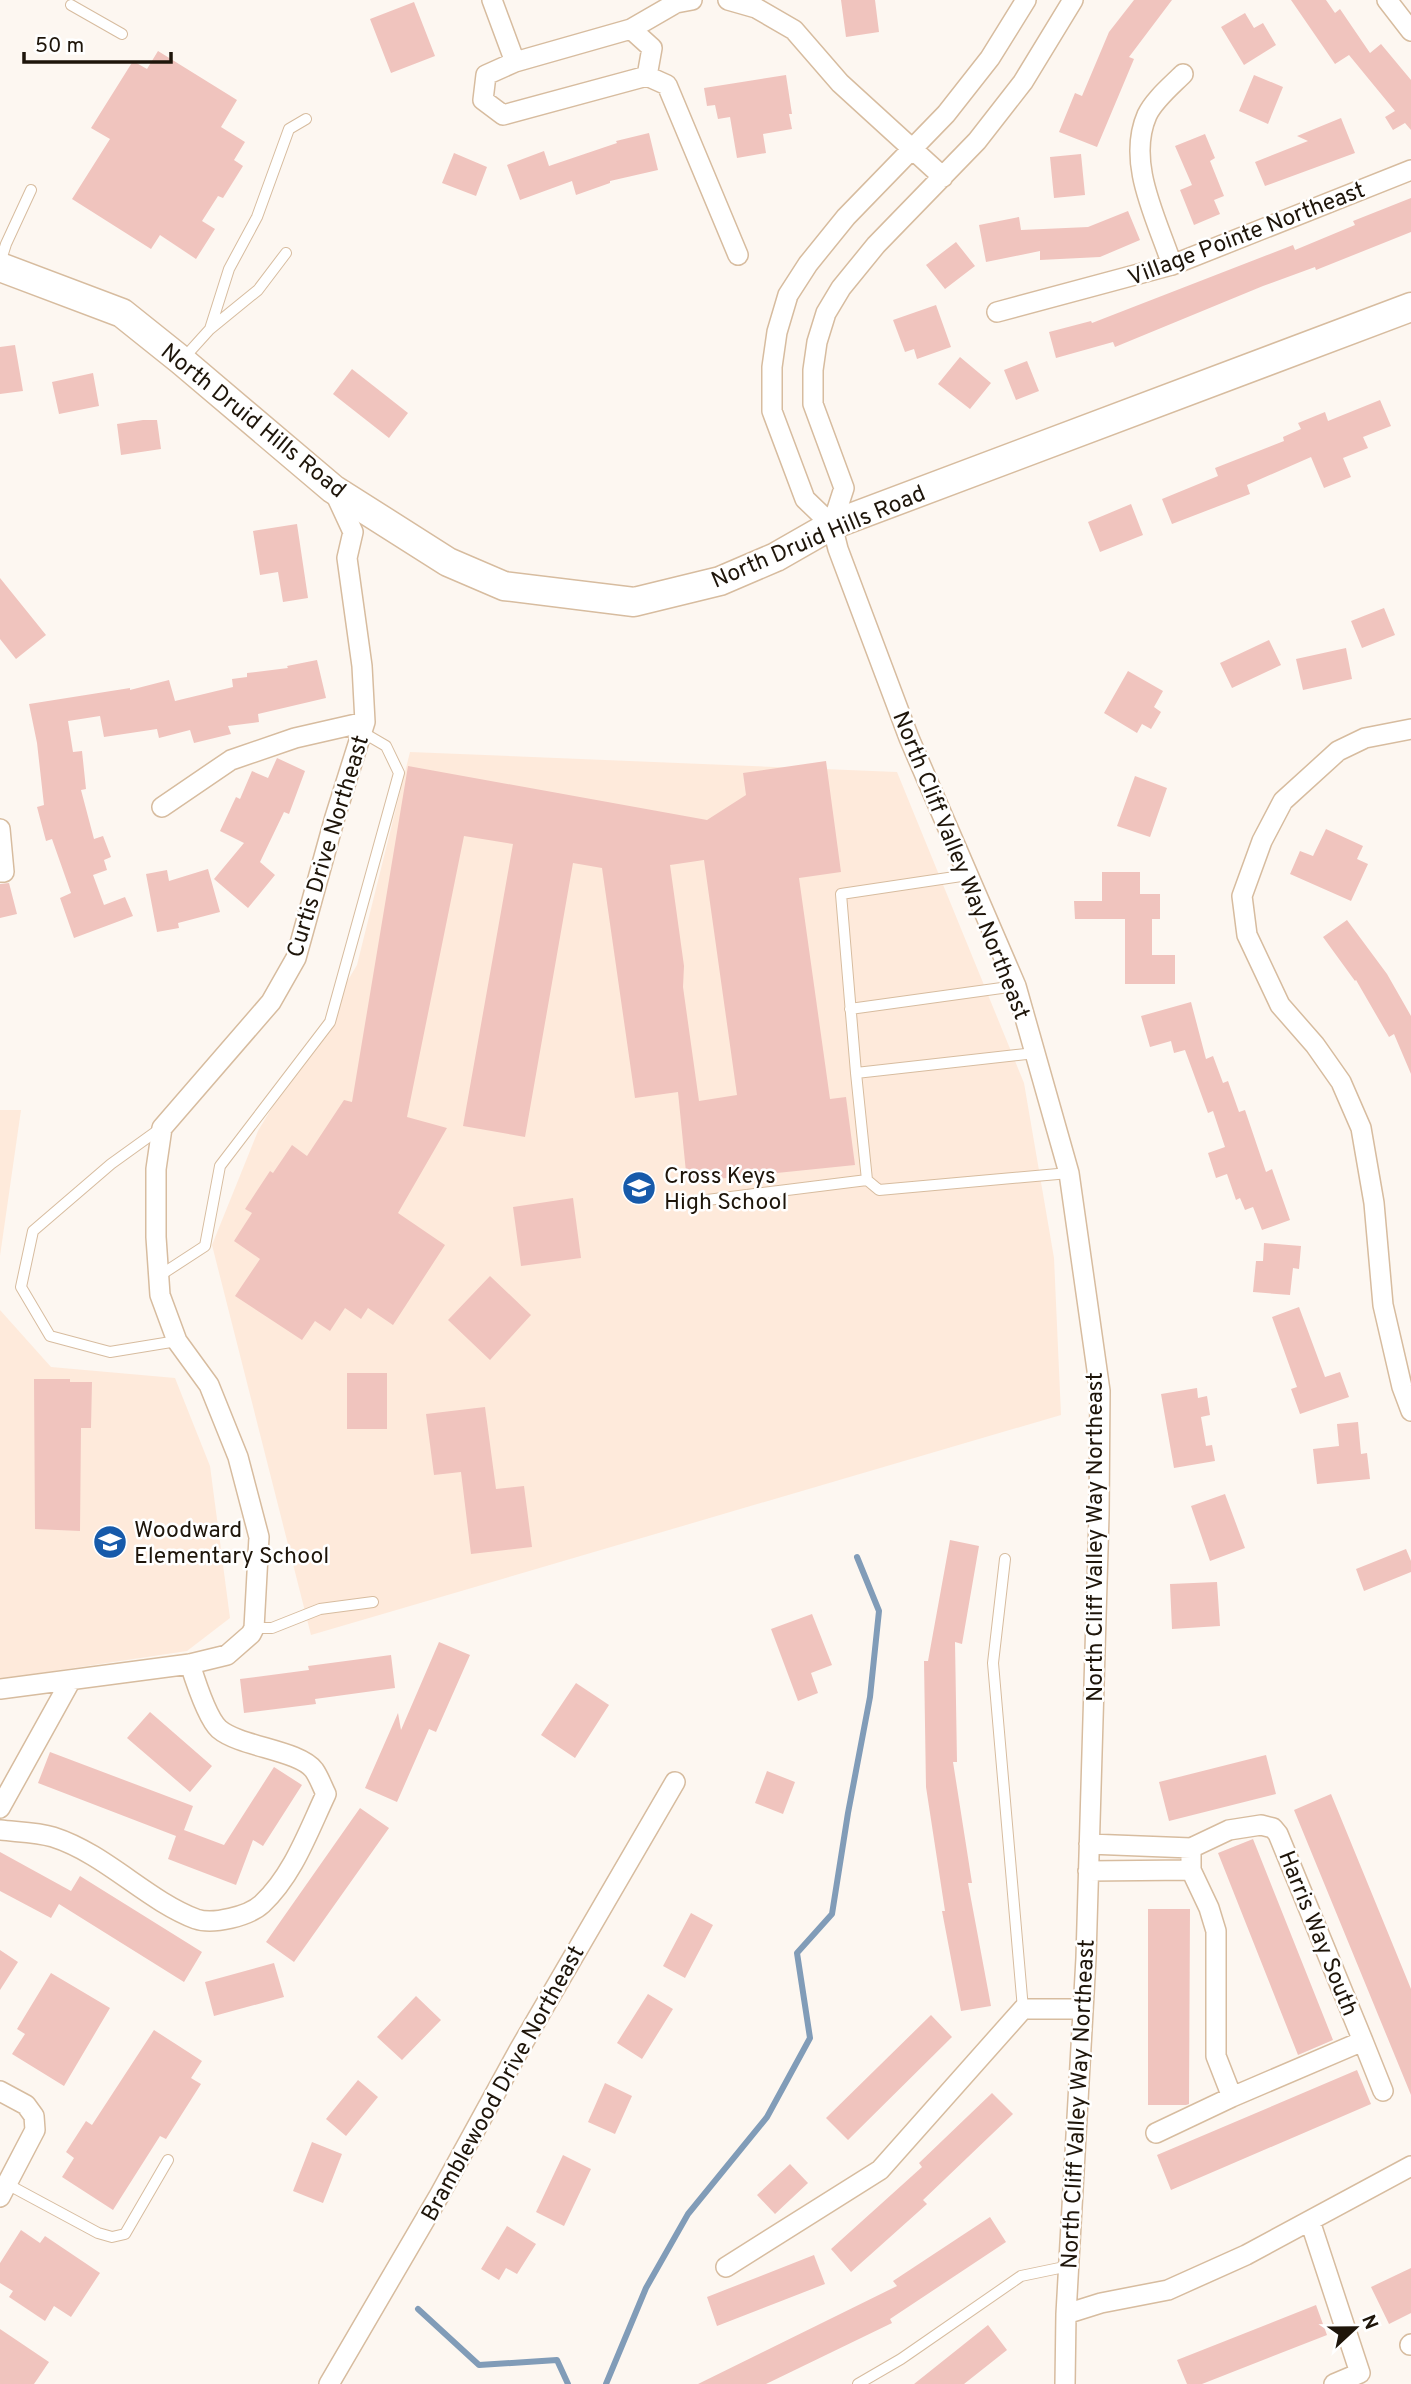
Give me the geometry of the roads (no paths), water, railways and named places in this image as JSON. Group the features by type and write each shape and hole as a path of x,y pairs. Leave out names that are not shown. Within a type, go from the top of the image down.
{"main road":[{"name":"North Druid Hills Road","path":"0,265 122,313 332,489 448,562 504,586 634,602 720,582 776,557 832,525 1411,307"}],"street":[{"path":"492,0 515,62"},
{"path":"692,0 676,3 631,29 515,62 486,75 483,100 503,115 647,76 667,85 738,255"},
{"path":"728,0 756,8 794,30 840,83 943,177"},
{"path":"1026,0 990,58 946,114 846,217 808,264 788,295 777,332 772,367 772,411 805,499 832,525 844,488 813,404 813,370 817,342 826,313 841,288 877,244 977,141 1023,82 1073,0"},
{"path":"1398,4 1411,31"},
{"path":"631,29 652,48 647,76"},
{"path":"1172,265 1139,167 1139,143 1148,113 1183,74"},
{"name":"Village Pointe Northeast","path":"997,312 1172,265 1411,170"},
{"name":"Curtis Drive Northeast","path":"162,1128 271,1002 296,958 363,727 362,666 347,558 353,532 332,489"},
{"name":"North Cliff Valley Way Northeast","path":"832,525 838,549 909,738 1016,986 1069,1173 1100,1391 1089,1844 1066,2314 1065,2384"},
{"path":"162,807 231,760 295,738 363,727"},
{"path":"1411,729 1365,738 1338,751 1283,801 1262,841 1242,896 1247,935 1280,1005 1315,1045 1341,1083 1361,1128 1374,1203 1383,1305 1402,1387 1411,1411"},
{"path":"0,829 4,872 0,872"},
{"path":"0,1689 190,1664 227,1655 251,1634 254,1628 259,1537 238,1457 209,1385 177,1341 160,1295 156,1169 162,1128"},
{"path":"0,1830 52,1837 98,1858 198,1920 225,1920 260,1906 288,1872 326,1794 313,1768 284,1753 247,1742 219,1728 203,1701 190,1664"},
{"path":"0,1808 71,1680"},
{"name":"Bramblewood Drive Northeast","path":"329,2384 675,1782"},
{"name":"Harris Way South","path":"1089,1844 1192,1848 1229,1830 1261,1825 1273,1828 1278,1834 1383,2091"},
{"path":"1192,1848 1191,1870 1216,1931 1216,2056 1232,2097"},
{"path":"1088,1871 1191,1870"},
{"path":"726,2267 880,2170 1023,2009 1083,2009"},
{"name":"Harris Way South","path":"1156,2133 1363,2041"},
{"path":"0,2091 26,2105 34,2116 35,2130 3,2190"},
{"path":"1066,2314 1101,2303 1168,2290 1246,2255 1411,2166"},
{"path":"1310,2221 1362,2379 1334,2384"}],"lane":[{"path":"71,5 122,34"},
{"path":"210,329 229,269 257,218 289,129 306,119"},
{"path":"0,265 6,244 31,190"},
{"path":"182,361 210,329 258,290 286,253"},
{"path":"159,1276 205,1245 220,1166 330,1022 398,773 386,746 363,727"},
{"path":"968,875 841,894 867,1180 879,1190 1069,1173"},
{"path":"850,1009 1016,986"},
{"path":"856,1073 1035,1053"},
{"path":"162,1128 111,1164 33,1231 21,1287 50,1336 110,1352 177,1341"},
{"path":"699,1201 867,1180"},
{"path":"1005,1559 993,1663 1023,2009"},
{"path":"254,1628 272,1628 320,1609 373,1602"},
{"path":"3,2190 112,2237 125,2234 168,2160"},
{"path":"858,2384 901,2360 1021,2276 1069,2266"}],"waterway":[{"path":"606,2384 646,2288 688,2214 767,2117 810,2038 797,1953 832,1914 870,1697 879,1611 857,1557"},
{"path":"418,2309 479,2365 557,2360 568,2384"}],"place":[{"name":"Cross Keys High School","path":"639,1188"},
{"name":"Woodward Elementary School","path":"110,1542"}]}
